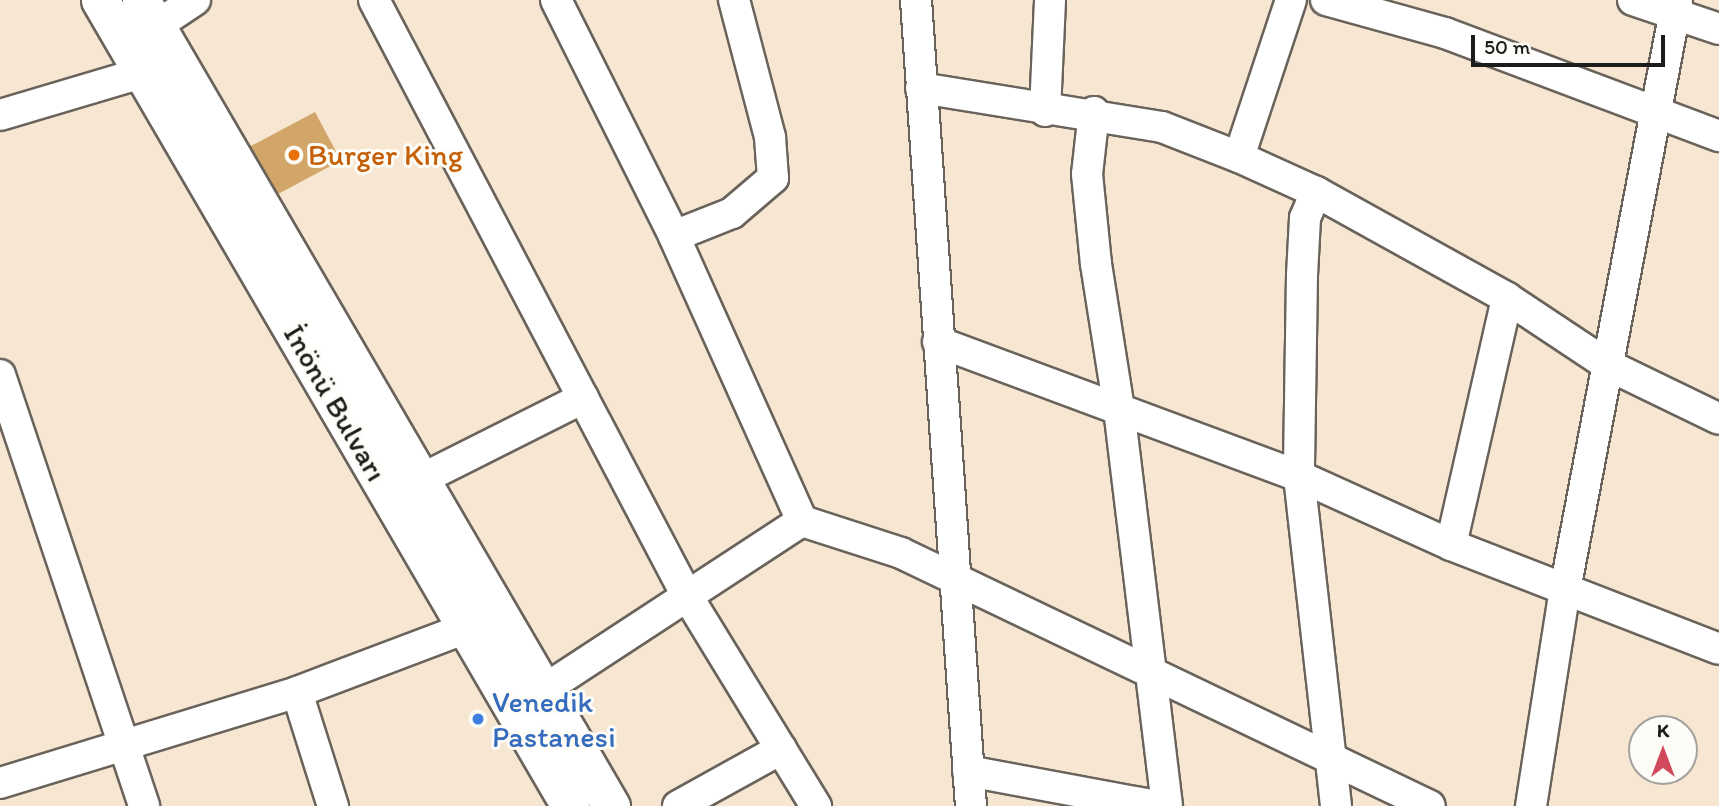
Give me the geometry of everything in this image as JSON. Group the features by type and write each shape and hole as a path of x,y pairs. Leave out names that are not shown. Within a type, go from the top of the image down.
{"main road":[{"name":"İnönü Bulvarı","path":"100,0 570,806"},
{"name":"İnönü Bulvarı","path":"149,13 418,481 611,806"}],"street":[{"path":"149,13 195,0"},
{"path":"374,0 686,594 816,806"},
{"path":"556,0 674,236 802,521 901,553 954,577 1333,757 1430,806"},
{"path":"674,236 732,213 773,178 770,137 734,0"},
{"path":"915,0 971,806"},
{"path":"1045,111 1050,0"},
{"path":"1239,157 1291,0"},
{"path":"1326,0 1445,33 1719,136"},
{"path":"1633,0 1675,8 1719,29"},
{"path":"1531,806 1565,590 1675,8"},
{"path":"0,116 142,73"},
{"path":"921,88 1045,111 1094,113 1162,127 1239,157 1316,192 1507,298 1608,365 1719,419"},
{"path":"1094,113 1088,187 1119,409 1167,806"},
{"path":"1316,192 1305,218 1299,476 1333,757 1336,806"},
{"path":"1451,545 1507,298"},
{"path":"938,342 1299,476 1451,545 1719,649"},
{"path":"0,375 145,806"},
{"path":"418,481 583,398"},
{"path":"542,691 686,594 802,521"},
{"path":"0,783 297,692 466,628"},
{"path":"297,692 333,806"},
{"path":"678,806 780,749"},
{"path":"968,771 1156,806"}],"building":[{"name":"Burger King","path":"315,112 341,161 272,197 246,149"}],"place":[{"name":"Burger King","path":"294,155"},
{"name":"Venedik Pastanesi","path":"478,719"}]}
